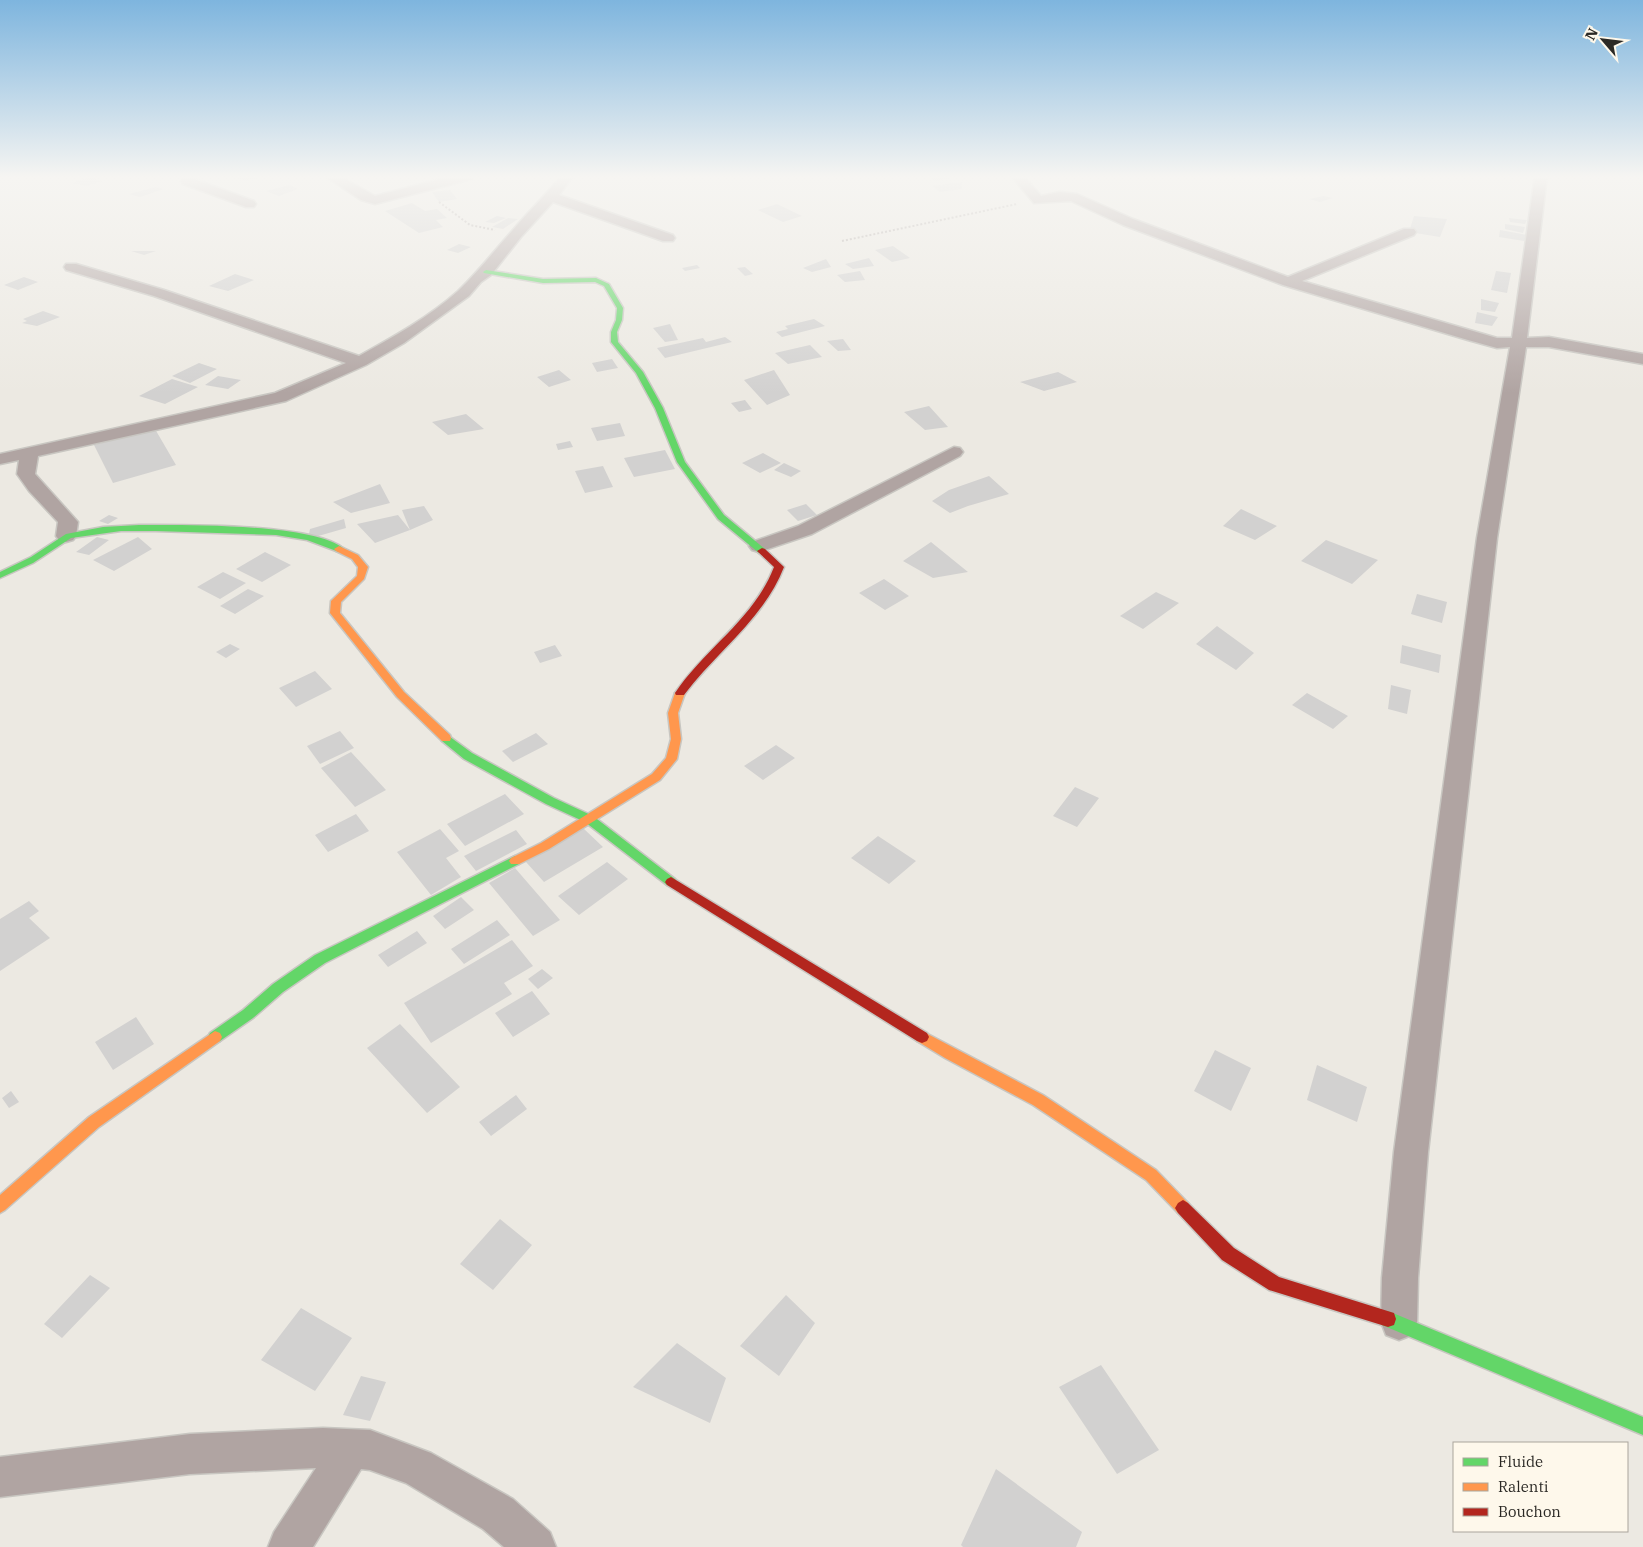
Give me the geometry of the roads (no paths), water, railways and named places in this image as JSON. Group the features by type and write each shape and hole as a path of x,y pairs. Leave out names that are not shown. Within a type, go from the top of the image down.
{"street":[{"path":"0,459 280,397 320,381 360,362 437,314 464,293 476,279 486,272 505,248"},
{"path":"1198,248 1288,282 1473,338 1498,343 1549,342 1643,359"},
{"path":"1288,282 1370,248"},
{"path":"1399,1322 1411,1152 1425,1037 1487,538 1519,342 1531,248"},
{"path":"70,268 159,293 360,362"},
{"path":"0,1205 94,1122 248,1014 300,972 320,959 545,846 656,777 671,759 676,740 674,713 679,695 692,675 719,650 762,599 776,578 779,567 759,546 721,517 681,462 663,416 643,379 615,342 614,332 619,320 620,308 607,285 596,280 543,281 486,272"},
{"path":"759,546 812,527 954,452"},
{"path":"29,454 26,474 35,489 51,501 68,522 66,536"},
{"path":"0,575 33,560 55,546 66,536 104,531 157,528 275,532 328,543 340,548 355,557 363,567 361,577 336,600 335,613 425,722 468,756 550,801 589,819 664,878 950,1054 1038,1100 1151,1175 1228,1254 1275,1284 1399,1322 1643,1426"},
{"path":"0,1477 190,1454 323,1448 370,1450 417,1466 498,1514 535,1547"},
{"path":"289,1547 351,1449"}]}
